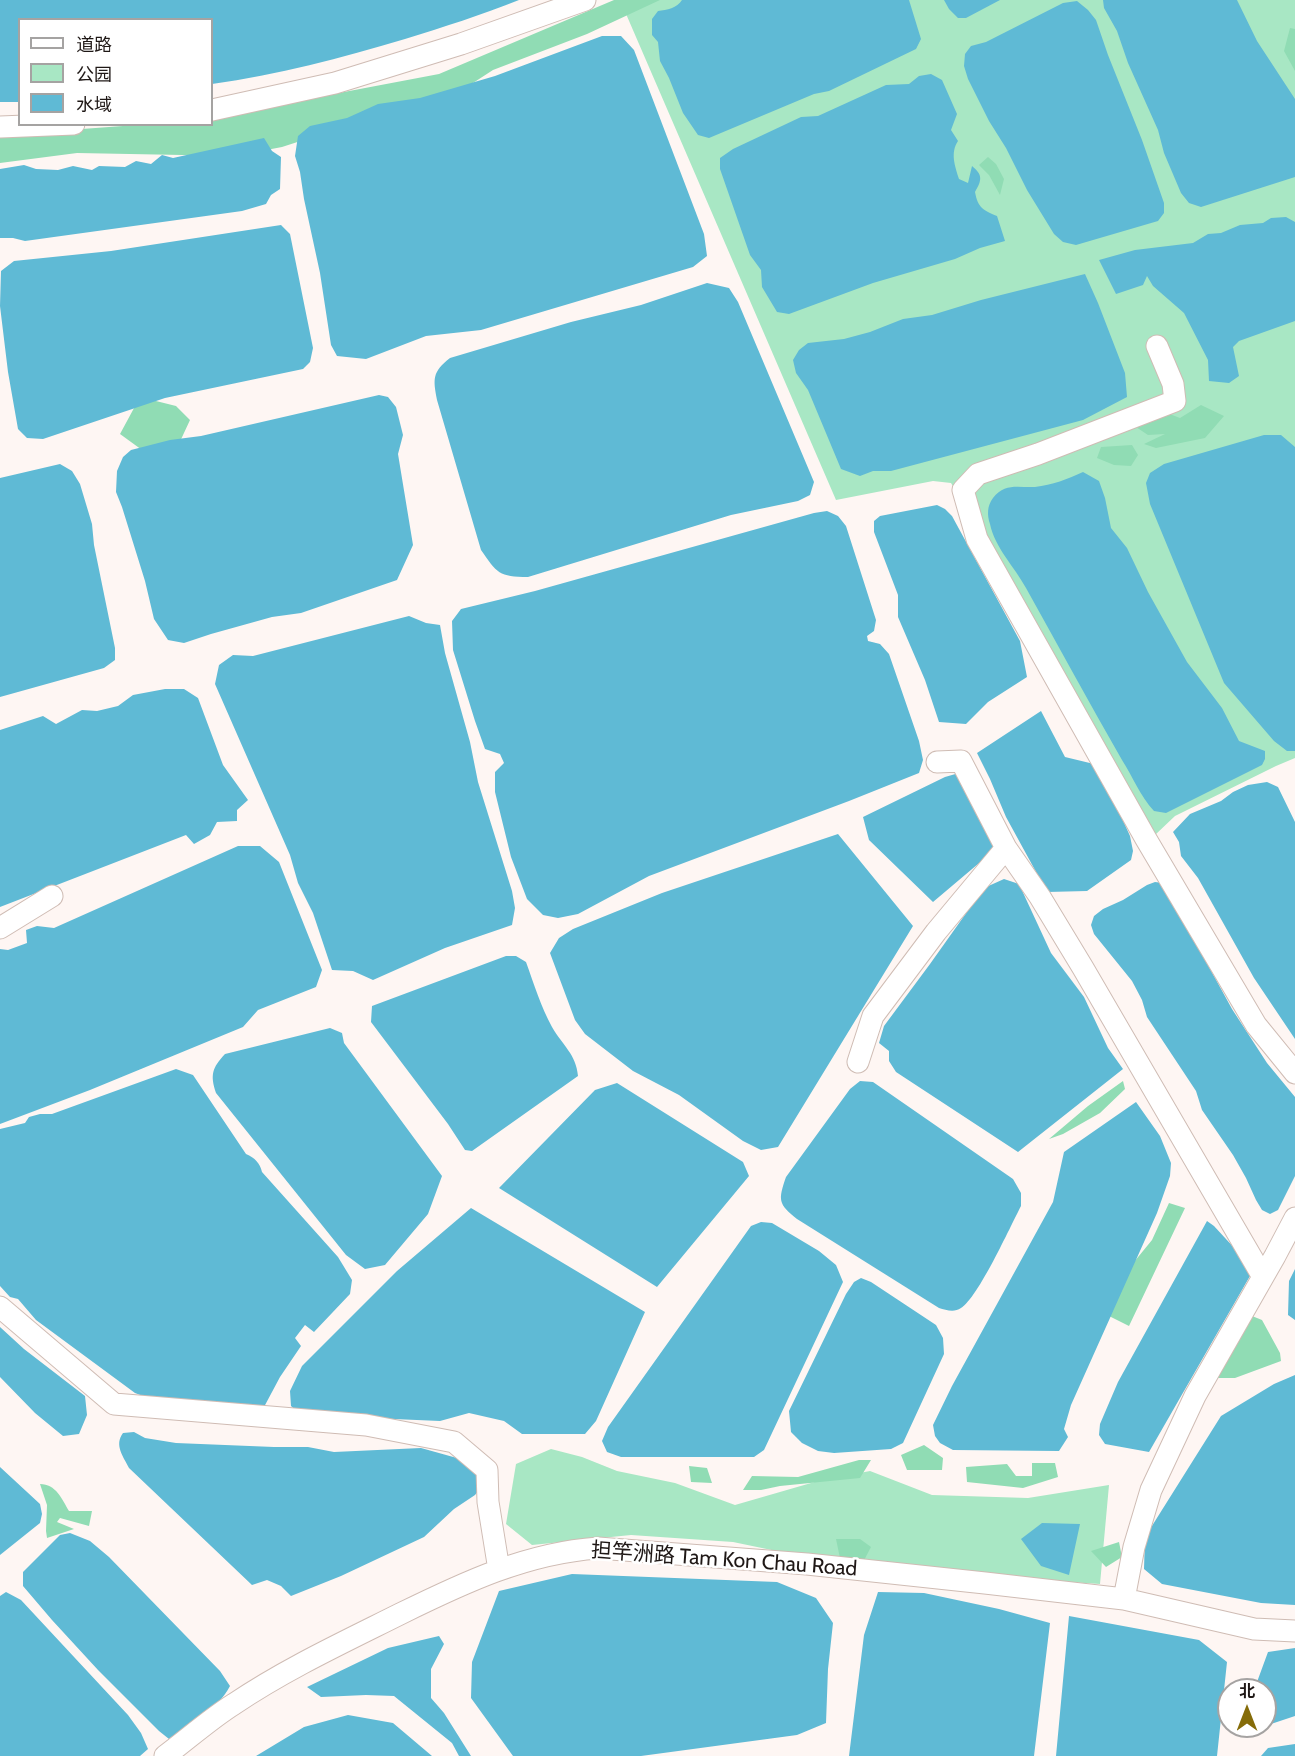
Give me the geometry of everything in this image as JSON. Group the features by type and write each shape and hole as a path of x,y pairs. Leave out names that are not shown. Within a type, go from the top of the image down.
{"street":[{"path":"213,111 335,84 461,44 585,0"},
{"path":"0,127 25,126"},
{"path":"1157,346 1173,384 1175,401 1038,454 978,474 963,490 977,539 1146,839 1256,1024 1295,1073"},
{"path":"937,762 961,761 1006,848 1041,897 1263,1278"},
{"path":"858,1062 873,1016 936,932 1006,848"},
{"path":"0,928 52,896"},
{"path":"1124,1599 1131,1558 1151,1490 1195,1396 1295,1218"},
{"path":"0,1307 114,1404 366,1425 454,1442 487,1470 488,1502 499,1570"},
{"name":"担竿洲路 Tam Kon Chau Road","path":"165,1756 234,1704 278,1677 441,1594 526,1560 598,1548 807,1564 1124,1599 1254,1629 1295,1631"}],"green space":[{"path":"614,0 660,0 587,34 493,70 442,103 282,147 235,156 77,153 0,163 0,135 123,126 213,126 213,117 439,74"},
{"path":"620,0 1295,0 1295,758 1175,816 1155,835 951,483 933,481 836,500"},
{"path":"1290,28 1295,29 1295,71 1284,51"},
{"path":"988,157 996,164 1004,179 1000,195 989,175 979,165"},
{"path":"140,397 176,406 190,420 177,448 153,458 120,434"},
{"path":"1201,405 1224,416 1205,438 1156,448 1144,444 1165,434 1148,435 1136,427 1159,410 1180,418"},
{"path":"1132,445 1138,455 1131,466 1114,465 1097,458 1101,447"},
{"path":"1123,1081 1125,1089 1100,1113 1063,1134 1049,1139 1088,1106"},
{"path":"1169,1203 1185,1208 1129,1326 1107,1315 1134,1262 1152,1240"},
{"path":"1247,1314 1262,1320 1280,1353 1281,1361 1235,1378 1214,1378"},
{"path":"924,1445 943,1458 942,1470 907,1470 901,1455"},
{"path":"551,1449 582,1457 617,1471 675,1483 735,1505 818,1481 870,1471 932,1495 1028,1498 1109,1485 1100,1584 1037,1580 786,1553 733,1542 631,1535 532,1545 506,1524 516,1464"},
{"path":"859,1460 871,1460 860,1478 761,1490 743,1490 752,1476 798,1477"},
{"path":"1032,1463 1055,1463 1058,1477 1023,1488 967,1482 966,1467 1007,1464 1016,1476 1032,1476"},
{"path":"689,1466 707,1468 712,1483 691,1482"},
{"path":"40,1484 54,1489 69,1511 92,1511 89,1526 60,1518 57,1522 74,1529 47,1538 47,1505"},
{"path":"836,1539 860,1539 871,1547 861,1566 841,1563"},
{"path":"1119,1542 1122,1557 1106,1567 1091,1551"}],"water":[{"path":"0,0 519,0 357,53 285,71 213,84 213,18 18,18 18,102 0,102"},
{"path":"682,0 909,0 921,39 916,49 829,91 814,94 709,138 698,135 683,113 660,61 658,42 652,35 652,19 658,11 675,7"},
{"path":"944,0 1000,0 966,18 958,18"},
{"path":"1103,0 1237,0 1257,41 1295,99 1295,177 1201,207 1189,203 1181,193 1164,153 1158,130 1128,63 1117,31 1104,8"},
{"path":"1077,1 1096,20 1142,140 1164,203 1164,213 1158,221 1076,245 1063,242 1054,234 989,121 964,66 965,54 971,46 986,42 1063,3"},
{"path":"602,36 621,36 634,50 704,234 707,256 693,267 481,330 426,336 366,359 337,356 331,345 320,273 295,156 298,136 310,126 347,118 378,104 420,98 495,76"},
{"path":"931,74 942,80 957,114 951,130 958,141 954,155 959,179 968,183 972,166 978,172 980,181 975,192 978,202 985,210 997,216 1005,241 980,248 955,259 873,283 789,314 777,312 762,287 761,270 750,255 720,169 720,158 733,149 801,117 818,116 886,85 909,84 919,76"},
{"path":"264,138 272,151 281,157 280,189 271,195 266,204 242,211 25,241 0,238 0,169 24,165 36,169 58,170 73,166 92,170 99,166 125,167 136,161 151,164 162,155 173,158"},
{"path":"1286,217 1295,222 1295,321 1239,341 1233,347 1239,376 1229,383 1209,381 1208,360 1184,313 1153,286 1147,276 1143,285 1116,294 1099,260 1135,250 1193,243 1208,234 1221,233 1240,225 1263,223 1271,218"},
{"path":"281,225 290,234 313,348 310,362 303,369 165,398 43,439 27,438 18,429 0,306 1,271 14,261 111,251"},
{"path":"1085,274 1125,373 1127,397 1083,420 891,471 873,471 860,476 841,469 808,390 796,373 793,360 799,350 808,343 844,339 903,319 932,315 981,300"},
{"path":"707,283 729,288 738,302 814,482 810,495 798,501 731,515 528,577 505,575 495,569 481,550 437,400 435,376 437,372 450,358 571,322 641,305"},
{"path":"379,395 388,397 396,407 403,435 398,454 413,545 397,580 301,613 272,617 184,643 168,640 154,619 145,581 116,492 117,471 123,457 131,450 170,440 201,436"},
{"path":"1264,435 1281,435 1295,447 1295,751 1287,751 1274,741 1224,683 1150,504 1146,483 1150,473 1164,464"},
{"path":"60,464 72,471 80,484 92,524 94,545 115,648 115,660 104,668 0,697 0,478"},
{"path":"1083,472 1099,481 1111,528 1127,548 1148,592 1187,662 1222,708 1239,741 1265,751 1262,765 1166,813 1154,811 1141,793 1026,588 1000,549 989,521 990,504 993,498 1003,490 1013,487 1048,485"},
{"path":"937,505 952,516 1020,641 1027,677 988,702 966,724 939,722 925,680 898,617 898,595 874,532 874,521 880,516"},
{"path":"827,511 838,516 846,526 876,620 874,631 867,636 868,641 880,644 889,654 919,741 923,760 919,773 649,876 578,914 558,918 543,915 527,899 511,857 495,792 495,772 504,763 500,754 485,749 453,650 452,621 461,609"},
{"path":"409,616 426,623 440,625 478,782 512,891 515,908 512,925 445,948 373,980 353,971 332,970 313,913 298,883 290,855 215,684 219,665 233,655 253,656"},
{"path":"165,689 184,689 198,698 223,765 248,800 237,810 237,821 217,822 210,835 194,844 186,835 0,907 0,730 43,716 56,724 82,710 97,711 118,706 133,695"},
{"path":"1041,711 1065,757 1098,765 1130,836 1133,851 1131,860 1087,891 1047,892 1006,817 977,753"},
{"path":"959,773 1001,835 991,853 933,902 869,840 863,817 945,777"},
{"path":"1267,782 1278,787 1295,822 1295,1039 1254,978 1198,878 1181,856 1179,842 1173,832 1190,814 1221,801 1248,785"},
{"path":"838,834 913,926 778,1147 761,1150 743,1141 679,1095 633,1071 585,1034 575,1020 550,953 559,938 573,929 662,893"},
{"path":"238,846 260,846 279,862 322,970 316,987 258,1010 243,1027 0,1124 0,949 8,950 27,943 26,930 37,926 54,928"},
{"path":"1004,879 1019,884 1051,953 1084,997 1108,1048 1123,1069 1018,1152 896,1072 889,1061 889,1051 879,1043 884,1026 984,888"},
{"path":"1155,882 1163,883 1232,1009 1267,1063 1295,1097 1295,1176 1278,1210 1270,1214 1262,1210 1233,1155 1202,1110 1196,1091 1147,1017 1142,1000 1132,981 1094,934 1091,925 1094,916"},
{"path":"506,956 516,956 526,962 544,1011 572,1056 578,1076 472,1151 465,1150 371,1022 372,1006"},
{"path":"330,1028 342,1033 344,1043 442,1176 428,1214 385,1265 365,1269 346,1255 216,1093 213,1081 213,1072 217,1063 225,1054"},
{"path":"176,1069 193,1075 246,1154 257,1161 262,1172 338,1257 352,1280 350,1294 314,1332 305,1325 295,1338 301,1346 280,1377 264,1407 161,1403 135,1393 36,1320 18,1299 10,1297 0,1286 0,1129 25,1123 29,1117 52,1114"},
{"path":"860,1081 873,1082 1013,1179 1021,1193 1021,1206 993,1261 976,1291 958,1310 950,1311 939,1308 797,1219 781,1201 786,1177 850,1089"},
{"path":"617,1083 743,1162 749,1176 657,1287 499,1188 595,1090"},
{"path":"1136,1102 1160,1136 1171,1163 1170,1176 1157,1213 1071,1405 1064,1429 1068,1437 1059,1451 953,1450 940,1443 935,1436 933,1425 1053,1202 1064,1152"},
{"path":"471,1208 645,1312 596,1421 585,1434 522,1434 504,1421 469,1413 440,1421 301,1415 291,1406 290,1391 302,1366 397,1271"},
{"path":"1207,1221 1249,1264 1250,1276 1149,1452 1105,1444 1099,1435 1100,1424 1118,1382"},
{"path":"761,1222 772,1223 819,1251 836,1265 843,1282 764,1450 754,1457 621,1457 607,1452 602,1441 608,1427 751,1226"},
{"path":"1295,1269 1295,1320 1288,1315 1289,1281"},
{"path":"861,1278 871,1282 936,1325 943,1338 944,1354 903,1443 891,1449 834,1453 818,1451 802,1443 791,1432 789,1411 846,1294 854,1282"},
{"path":"0,1327 24,1349 85,1396 87,1415 79,1434 63,1436 35,1413 0,1377"},
{"path":"1295,1375 1295,1605 1261,1603 1162,1584 1144,1569 1145,1537 1221,1416 1274,1384"},
{"path":"134,1432 145,1438 176,1443 308,1447 334,1452 421,1448 464,1460 476,1468 482,1486 475,1495 454,1509 424,1537 341,1576 291,1596 281,1586 267,1580 252,1585 129,1468 120,1450 119,1442 123,1433"},
{"path":"0,1467 40,1504 42,1514 40,1523 0,1555"},
{"path":"1042,1523 1080,1524 1069,1575 1041,1566 1021,1539"},
{"path":"70,1533 90,1541 109,1557 220,1671 230,1686 211,1710 169,1739 98,1670 23,1586 23,1572 60,1535"},
{"path":"572,1574 777,1582 816,1598 833,1623 826,1723 797,1735 641,1756 513,1756 471,1698 472,1662 499,1591"},
{"path":"6,1592 21,1600 128,1715 141,1733 148,1749 140,1756 0,1756 0,1596"},
{"path":"878,1592 924,1593 999,1609 1050,1623 1034,1756 849,1756 864,1635"},
{"path":"1069,1616 1199,1640 1227,1662 1225,1678 1217,1678 1217,1738 1219,1738 1217,1756 1056,1756"},
{"path":"439,1636 444,1644 431,1669 431,1698 444,1713 471,1756 459,1756 452,1743 394,1696 321,1697 307,1687 388,1648"},
{"path":"1295,1648 1295,1716 1277,1722 1277,1678 1258,1678 1268,1652"},
{"path":"348,1715 393,1723 432,1756 256,1756 304,1727"},
{"path":"1295,1744 1295,1756 1261,1756 1268,1748"}]}
